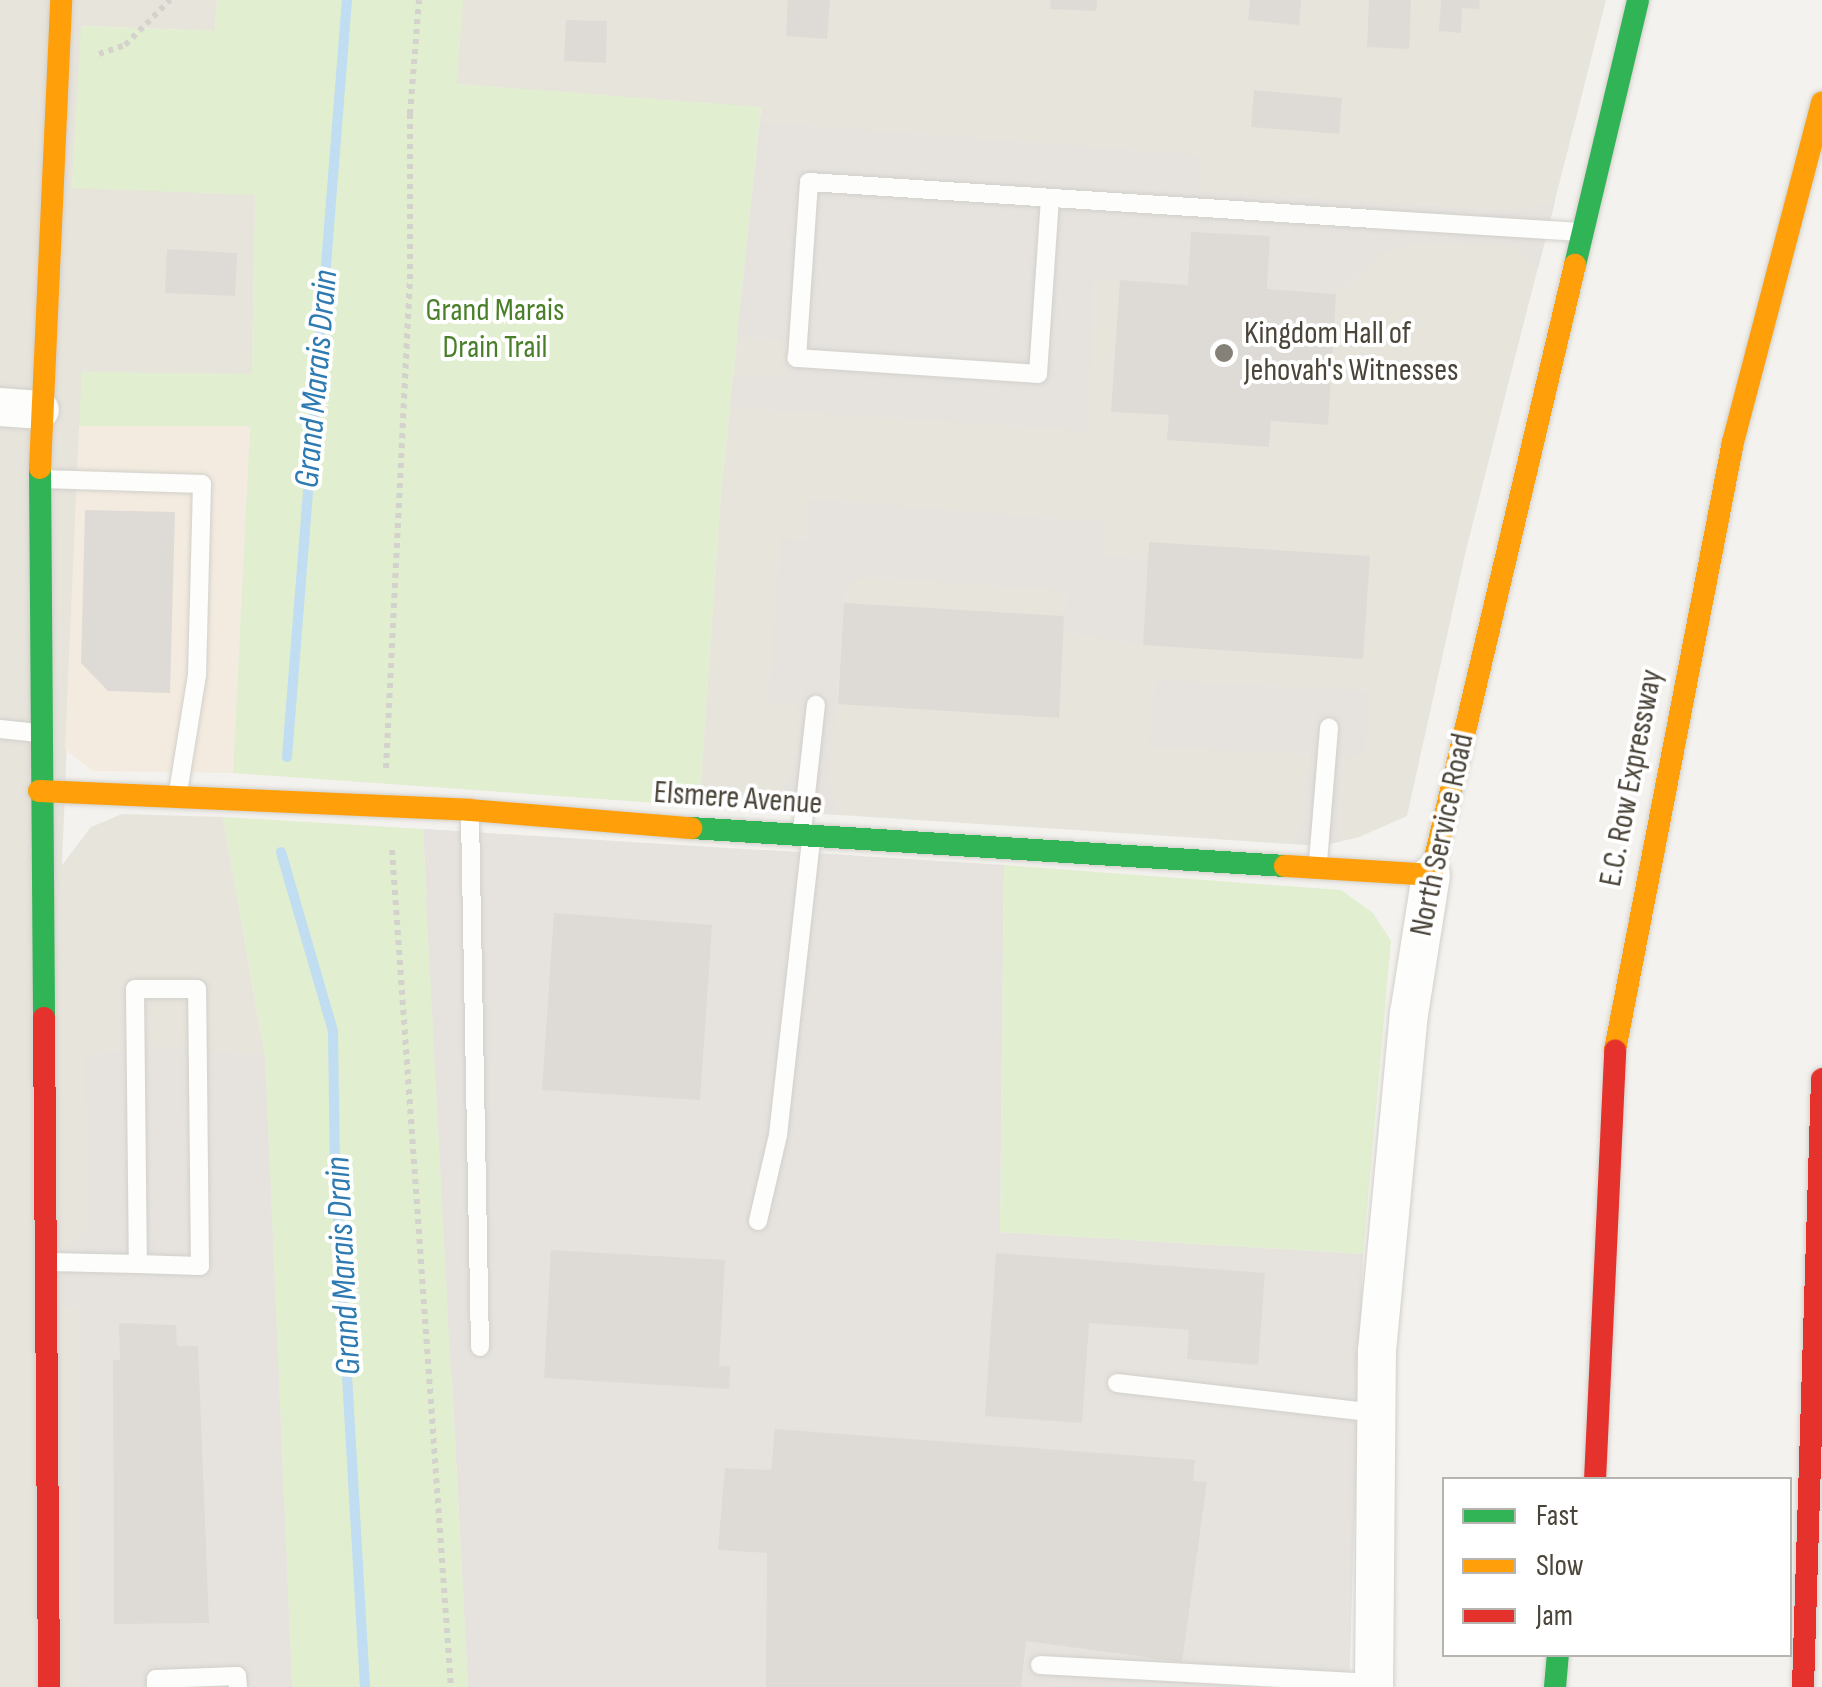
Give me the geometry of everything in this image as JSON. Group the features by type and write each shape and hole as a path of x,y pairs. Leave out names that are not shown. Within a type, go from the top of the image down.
{"main road":[{"path":"49,1687 40,410 61,0"},
{"name":"North Service Road","path":"1431,874 1638,0"},
{"name":"E.C. Row Expressway","path":"1595,1477 1616,1029 1733,442 1822,102"},
{"name":"Elsmere Avenue","path":"40,792 470,810 807,837 1431,874"},
{"path":"1574,1477 1616,1029"},
{"path":"1803,1687 1822,1080"},
{"path":"1554,1687 1558,1657"}],"street":[{"path":"0,407 40,410"},
{"name":"North Service Road","path":"1374,1685 1377,1352 1407,1034 1431,874"}],"lane":[{"path":"1050,198 1038,374 797,358 809,182 1581,232"},
{"path":"40,479 202,484 198,675 177,798"},
{"path":"758,1221 778,1136 816,706"},
{"path":"1317,868 1330,728"},
{"path":"0,729 40,732"},
{"path":"470,810 480,1348"},
{"path":"44,1262 200,1266 197,989 135,989 138,1264"},
{"path":"1117,1382 1377,1413"},
{"path":"1040,1665 1374,1685"},
{"path":"156,1687 156,1679 238,1676 238,1687"}],"path":[{"path":"95,56 125,45 170,0"},
{"path":"385,784 410,279 410,114 419,0"},
{"path":"392,846 451,1687"}],"shaded area":[{"path":"0,0 217,0 215,31 82,26 72,187 255,194 252,374 82,373 62,865 91,827 122,814 223,817 265,1056 292,1687 0,1687"},
{"path":"463,0 1606,0 1466,550 1407,816 1359,837 1322,846 699,806 721,493 761,108 456,84"},
{"path":"760,122 1201,155 1200,191 1511,211 1555,202 1538,269 1517,246 1416,244 1383,253 1336,294 1094,280 1087,431 730,407 733,375 786,377 792,341 737,336"},
{"path":"250,425 233,773 93,771 65,749 79,426"},
{"path":"809,499 1104,522 1103,556 1148,559 1143,645 1064,632 1067,591 872,577 857,580 846,589 844,603 829,783 841,815 766,810 794,772 801,716 796,705 768,703 781,538 808,539"},
{"path":"1155,680 1370,691 1365,755 1342,759 1337,820 1340,842 1294,844 1304,820 1310,754 1149,747"},
{"path":"423,829 1004,865 1000,1232 1363,1254 1349,1687 468,1687"},
{"path":"423,829 514,835 490,856 487,908 554,913 543,1090 732,1105 744,919 786,923 789,871 763,850 862,856 829,875 826,940 839,946 849,942 854,914 982,926 966,1125 811,1115 784,1233 737,1240 508,1226 505,1248 551,1250 544,1378 451,1374 426,897 452,893 453,855"},
{"path":"142,1045 265,1056 292,1687 81,1687 81,1306 61,1308 61,1251 89,1229 85,1058","holes":["119,1323 175,1325 177,1346 198,1346 208,1623 114,1623 113,1361 120,1360"]},
{"path":"1089,1323 1189,1330 1188,1359 1317,1366 1333,1379 1350,1378 1359,1367 1355,1520 1323,1495 1293,1481 1195,1460 776,1429 771,1470 725,1469 718,1549 767,1553 766,1687 468,1687 467,1663 613,1670 607,1396 1081,1423"},
{"path":"1198,1546 1299,1556 1295,1656 1319,1655 1351,1622 1349,1687 1021,1687 1026,1641 1181,1662"}],"green space":[{"name":"Grand Marais Drain Trail","path":"217,0 463,0 457,84 761,107 721,493 699,806 233,773 250,426 79,426 82,372 252,374 255,195 72,188 81,26 215,31"},
{"path":"223,817 423,829 468,1687 292,1687 265,1056"},
{"path":"1004,865 1341,890 1373,913 1391,941 1363,1254 1000,1232"}],"building":[{"path":"788,0 830,0 827,39 786,36"},
{"path":"1051,0 1097,0 1096,11 1050,9"},
{"path":"1250,0 1301,0 1299,25 1248,20"},
{"path":"1369,0 1411,0 1409,49 1367,47"},
{"path":"1441,0 1480,0 1479,9 1462,8 1461,33 1439,31"},
{"path":"566,20 607,21 606,63 564,61"},
{"path":"1254,90 1342,98 1339,134 1251,127"},
{"name":"Kingdom Hall of Jehovah's Witnesses","path":"1191,232 1270,236 1267,289 1336,294 1328,425 1271,421 1269,447 1167,440 1169,415 1111,412 1120,280 1188,285"},
{"path":"167,249 237,253 235,296 165,293"},
{"path":"85,510 175,512 170,693 108,691 81,663"},
{"path":"1149,542 1370,556 1363,659 1143,645"},
{"path":"844,603 1064,616 1059,718 838,704"},
{"path":"554,913 712,925 700,1100 542,1090"},
{"path":"551,1250 725,1260 719,1366 730,1367 729,1389 544,1378"},
{"path":"996,1253 1265,1273 1258,1365 1187,1359 1189,1330 1089,1323 1082,1423 985,1416"},
{"path":"119,1323 176,1325 177,1346 198,1346 209,1623 114,1624 113,1360 120,1360"},
{"path":"775,1429 1195,1460 1193,1481 1207,1482 1182,1662 1026,1641 1021,1687 766,1687 767,1553 718,1550 725,1468 771,1470"}],"waterway":[{"name":"Grand Marais Drain","path":"287,757 347,0"},
{"name":"Grand Marais Drain","path":"281,852 333,1031 335,1167 365,1687"}],"traffic: fast":[{"path":"1575,265 1638,0"},
{"path":"40,468 44,1018"},
{"path":"691,828 1285,866"},
{"path":"1555,1687 1558,1657"}],"traffic: slow":[{"path":"40,468 61,0"},
{"path":"1615,1050 1733,442 1822,102"},
{"path":"1285,866 1431,875 1575,265"},
{"path":"39,791 470,810 691,828"}],"traffic: jam":[{"path":"44,1018 49,1687"},
{"path":"1595,1477 1615,1050"},
{"path":"1803,1687 1822,1079"}],"place":[{"name":"Kingdom Hall of Jehovah's Witnesses","path":"1224,353"}]}
